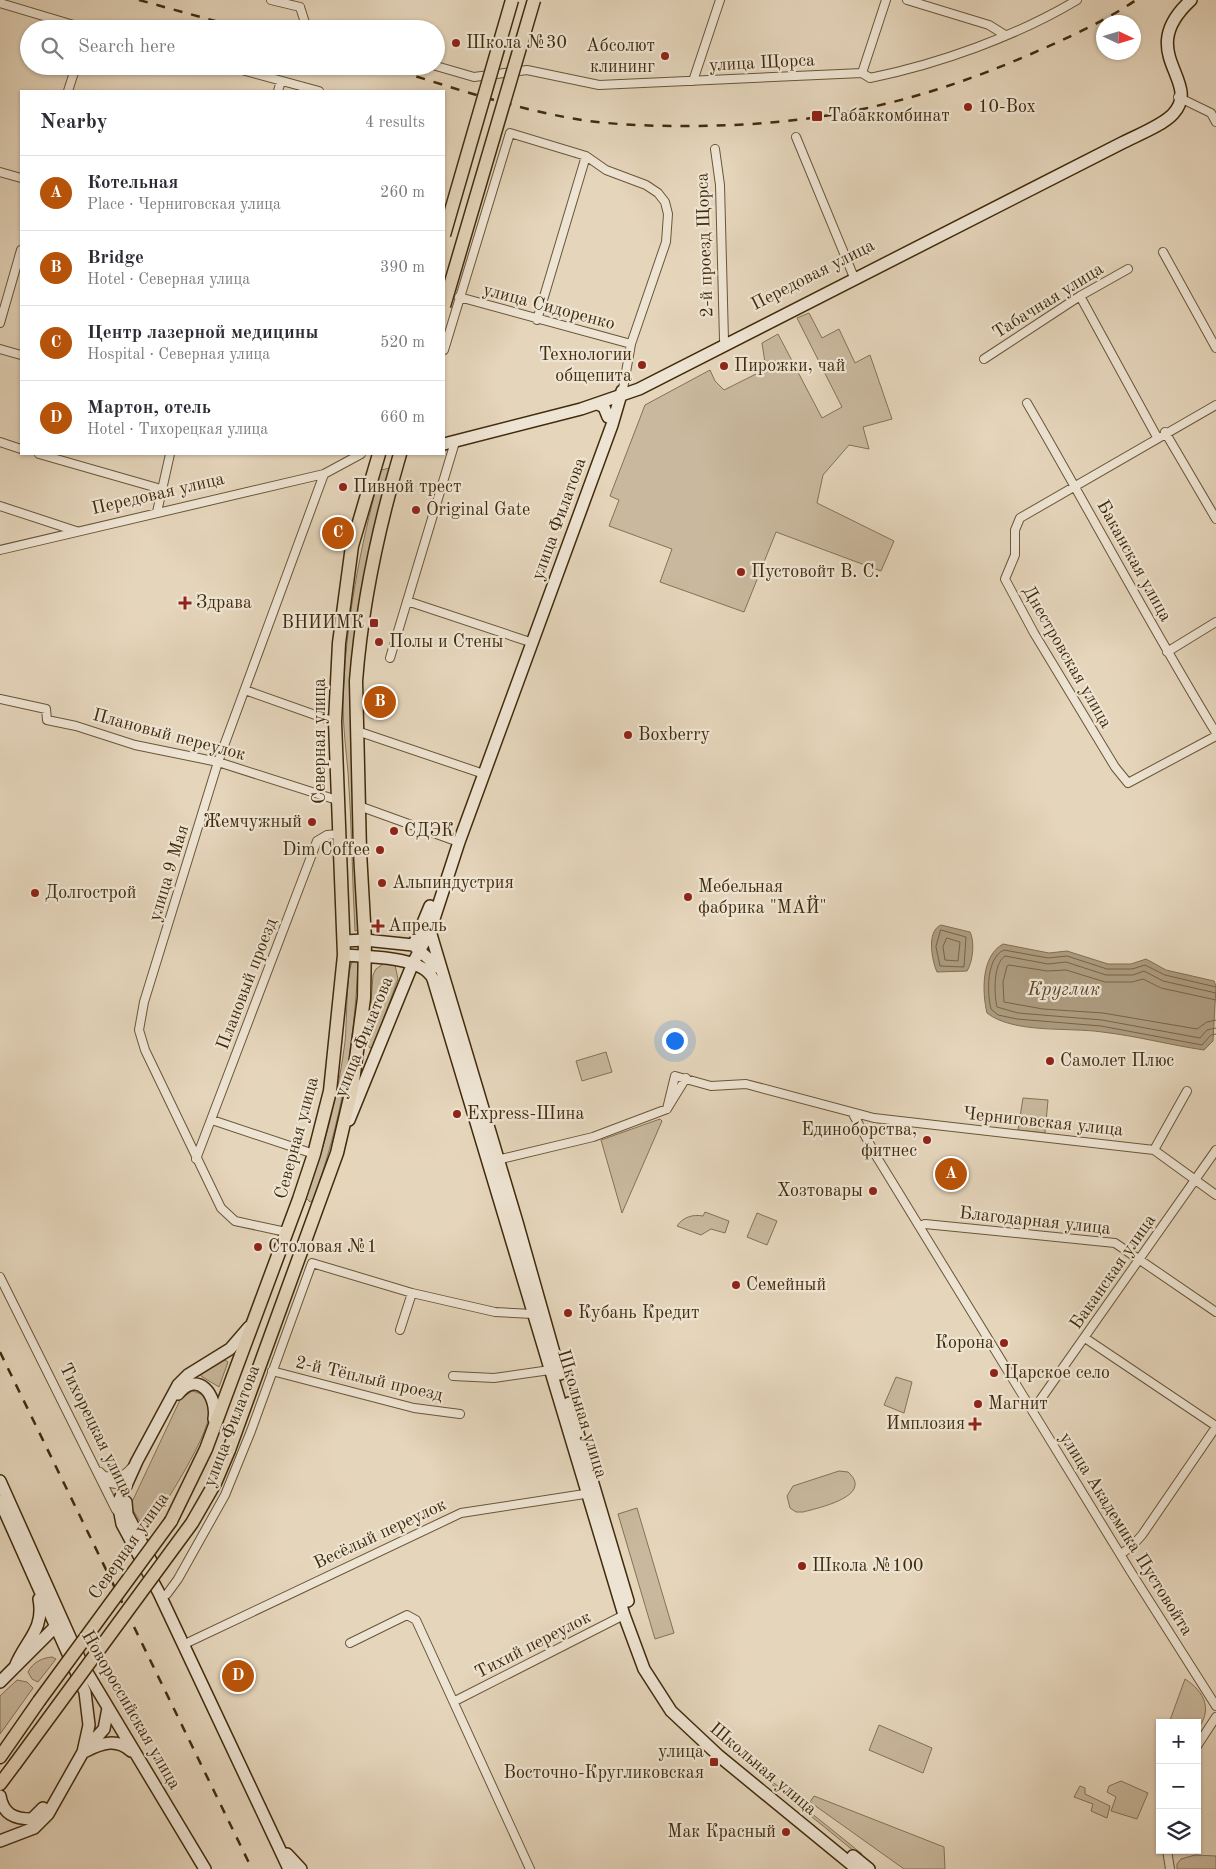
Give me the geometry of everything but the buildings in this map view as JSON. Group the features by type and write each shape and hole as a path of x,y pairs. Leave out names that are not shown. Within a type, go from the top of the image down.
{"main road":[{"path":"445,232 512,0"},
{"path":"445,303 534,0"},
{"path":"1179,97 1164,62 1160,42 1165,20 1182,0"},
{"path":"1179,97 1182,90 1167,51 1166,39 1175,16 1191,0"},
{"name":"Передовая улица","path":"448,442 598,404 1164,116 1179,97"},
{"name":"Передовая улица","path":"448,442 618,394 1120,144 1169,118 1177,110 1179,97"},
{"path":"344,941 366,940 416,947 453,840 618,394"},
{"name":"улица Филатова","path":"337,1153 409,963 416,947 430,931 459,842 618,394"},
{"path":"598,404 604,407 608,417"},
{"name":"Северная улица","path":"0,1757 171,1521 189,1489 255,1318 314,1154 330,1091 344,955 335,722 339,643 352,546 379,455"},
{"name":"Северная улица","path":"0,1784 192,1523 215,1483 229,1450 337,1153 352,1089 360,1036 366,940 359,806 356,681 361,621 375,546 400,455"},
{"name":"Школьная улица","path":"430,931 498,1160 624,1615 644,1669 670,1711 718,1756 857,1869"},
{"name":"Школьная улица","path":"416,947 440,969"},
{"name":"Школьная улица","path":"344,955 365,956 409,963 425,968 433,979 550,1370 642,1645 654,1674 668,1695 712,1741 869,1869"},
{"path":"125,1519 127,1486 137,1461 178,1385 188,1375 230,1349 242,1337 255,1318"},
{"path":"212,1433 216,1408 213,1397 206,1388 198,1384 188,1386 179,1392 118,1501 125,1519 140,1540 167,1594 282,1844 289,1858 301,1869"},
{"name":"Новороссийская улица","path":"0,1481 85,1692 89,1725 84,1752"},
{"name":"Новороссийская улица","path":"0,1501 36,1582 58,1623 205,1869"},
{"name":"Тихорецкая улица","path":"125,1519 289,1869"},
{"path":"15,1667 21,1652 37,1630 40,1621 41,1610 36,1582"},
{"path":"0,1682 58,1623"},
{"path":"8,1773 0,1795 2,1806 8,1813 18,1819 32,1819 40,1814 84,1752 104,1730 108,1708"},
{"path":"84,1752 107,1743 118,1743 123,1744 138,1758"},
{"path":"0,1841 34,1828 48,1814 70,1773"}],"street":[{"path":"271,0 301,4 305,20"},
{"path":"693,81 720,0"},
{"path":"862,73 886,0"},
{"path":"907,0 989,24 1005,35"},
{"name":"улица Щорса","path":"445,69 474,77 526,70 599,85 862,73 870,78 915,69 1005,35 1077,0"},
{"path":"0,3 57,20"},
{"path":"68,90 73,75"},
{"path":"259,75 315,90"},
{"path":"278,90 281,81"},
{"path":"1179,97 1211,113 1216,122"},
{"name":"улица Филатова","path":"460,297 510,133 586,156 606,170 646,185 658,193 665,202 668,214 666,242 631,344 618,394"},
{"path":"796,137 853,275"},
{"name":"2-й проезд Щорса","path":"715,149 720,185 724,340"},
{"path":"537,320 586,156"},
{"path":"0,172 20,178"},
{"path":"1163,252 1216,348"},
{"path":"0,323 19,268"},
{"name":"Табачная улица","path":"984,359 1080,296 1128,269"},
{"path":"1080,296 1157,437"},
{"path":"445,347 460,297"},
{"name":"улица Сидоренко","path":"460,297 537,320 631,344"},
{"path":"0,349 20,355"},
{"name":"Баканская улица","path":"1027,403 1075,485 1167,652 1216,735"},
{"name":"Днестровская улица","path":"1216,405 1165,432 1020,518 1015,530 1014,555 1005,579 1034,633 1115,767 1128,783 1216,735"},
{"path":"1165,432 1215,517"},
{"path":"0,442 20,448"},
{"path":"42,455 161,489"},
{"path":"157,512 170,455"},
{"name":"Передовая улица","path":"0,550 324,474 360,455"},
{"path":"390,658 407,601 445,455"},
{"name":"улица 9 Мая","path":"286,1232 235,1221 221,1208 145,1050 139,1030 144,1002 218,762 324,474"},
{"name":"Передовая улица","path":"0,506 76,532"},
{"path":"407,601 527,641"},
{"path":"1167,652 1216,622"},
{"path":"245,690 335,722"},
{"name":"Плановый переулок","path":"0,699 46,708 48,720 76,726 144,747 218,762 337,800"},
{"path":"357,731 478,772"},
{"path":"359,806 453,840"},
{"name":"Плановый проезд","path":"196,1159 318,841 327,835 339,834"},
{"path":"666,1109 675,1076 711,1086 746,1084 854,1114"},
{"path":"498,1160 593,1137 666,1109 686,1078"},
{"path":"1188,1091 1154,1150 1216,1195"},
{"name":"Черниговская улица","path":"854,1114 946,1127 1154,1150"},
{"name":"улица Академика Пустовойта","path":"854,1114 868,1142 1031,1409 1216,1706"},
{"path":"212,1120 314,1154"},
{"name":"Баканская улица","path":"1031,1409 1036,1406 1085,1338 1216,1150"},
{"name":"Благодарная улица","path":"920,1226 925,1224 1115,1243 1216,1312"},
{"name":"улица Филатова","path":"167,1594 178,1579 225,1495 312,1263 412,1293"},
{"name":"Тихорецкая улица","path":"0,1277 93,1462 125,1519"},
{"path":"400,1330 412,1293 495,1312 533,1314"},
{"path":"1085,1338 1216,1426 1142,1535 1121,1554"},
{"name":"2-й Тёплый проезд","path":"453,1376 494,1378 550,1370"},
{"name":"2-й Тёплый проезд","path":"272,1371 414,1408 460,1414"},
{"path":"104,1479 126,1474 137,1461"},
{"path":"104,1479 127,1486"},
{"path":"104,1479 118,1501"},
{"name":"Весёлый переулок","path":"189,1642 461,1513 591,1493"},
{"path":"350,1643 407,1615 416,1620 455,1701 530,1869"},
{"name":"Тихий переулок","path":"455,1701 624,1615"},
{"path":"1201,1740 1216,1716"},
{"path":"1168,1854 1170,1869"}],"shaded area":[{"path":"809,313 822,338 839,329 855,363 870,355 892,419 863,427 869,449 849,445 823,475 817,503 894,541 881,571 776,532 744,612 660,582 672,549 609,526 619,500 610,496 645,405 710,370 715,381 724,390 766,369 762,343 778,334 822,418 842,407 797,318"},
{"path":"390,468 373,531 356,628 352,756 358,930 355,931 349,792 343,713 344,674 350,615 366,528 381,470"},
{"path":"352,962 357,962 358,965 353,1025 344,1084 323,1171 313,1200 310,1202 306,1198 330,1121 339,1082 345,1042 347,1000"},
{"path":"386,962 395,965 398,979 373,1047 370,1048 368,1045 373,975 376,969"},
{"path":"606,1052 612,1072 582,1081 576,1061"},
{"path":"1023,1098 1048,1100 1045,1133 1018,1130"},
{"path":"660,1119 662,1121 622,1213 601,1140"},
{"path":"705,1212 729,1221 725,1233 711,1229 701,1235 677,1226 685,1218 696,1215 703,1216"},
{"path":"757,1213 777,1221 767,1245 747,1237"},
{"path":"225,1360 228,1362 219,1387 201,1376 201,1374"},
{"path":"896,1377 912,1382 904,1413 884,1405"},
{"path":"192,1391 201,1394 209,1401 209,1416 196,1450 186,1469 146,1532 133,1510 132,1502 180,1400"},
{"path":"839,1471 848,1472 854,1480 854,1488 850,1494 831,1504 803,1512 796,1512 790,1508 787,1496 793,1486"},
{"path":"637,1508 674,1633 655,1639 618,1514"},
{"path":"52,1657 56,1659 38,1682 32,1679 28,1672 32,1666 41,1660"},
{"path":"1185,1679 1202,1696 1206,1709 1205,1715 1201,1724 1201,1719 1170,1719"},
{"path":"17,1680 27,1682 33,1688 0,1734 0,1696"},
{"path":"879,1725 932,1748 923,1773 869,1750"},
{"path":"764,1775 862,1854 860,1856 763,1777"},
{"path":"1121,1781 1148,1793 1137,1819 1111,1811 1116,1797 1107,1792 1109,1786"},
{"path":"1080,1786 1085,1788 1085,1794 1110,1806 1107,1818 1091,1811 1093,1804 1074,1797"},
{"path":"814,1796 944,1847 945,1869 904,1869 810,1802"},
{"path":"1195,1855 1216,1856 1216,1869 1177,1869 1177,1864 1181,1859"}],"water":[{"path":"941,925 970,932 973,951 967,971 937,972 931,947 933,933"},
{"name":"Круглик","path":"1003,944 1049,953 1067,951 1108,964 1131,964 1146,959 1166,970 1214,981 1216,986 1213,1041 1204,1050 1115,1034 1027,1027 998,1020 987,1013 984,985 987,966 991,957"}],"railway":[{"path":"139,0 211,20"},
{"path":"411,75 527,109 590,121 672,126 777,122 820,117 862,109 945,87 988,72 1058,42 1098,23 1136,0"},
{"path":"0,1352 252,1869"}],"place":[{"name":"Школа №30","path":"456,43"},
{"name":"Абсолют клининг","path":"665,56"},
{"name":"10-Box","path":"968,107"},
{"name":"Табаккомбинат","path":"817,116"},
{"name":"Технологии общепита","path":"642,365"},
{"name":"Пирожки, чай","path":"724,366"},
{"name":"Пивной трест","path":"343,487"},
{"name":"Original Gate","path":"416,510"},
{"name":"Центр лазерной медицины","path":"338,533"},
{"name":"Пустовойт В. С.","path":"741,572"},
{"name":"Здрава","path":"185,603"},
{"name":"ВНИИМК","path":"374,623"},
{"name":"Полы и Стены","path":"379,642"},
{"name":"Bridge","path":"380,702"},
{"name":"Boxberry","path":"628,735"},
{"name":"Жемчужный","path":"312,822"},
{"name":"СДЭК","path":"394,831"},
{"name":"Dim Coffee","path":"380,850"},
{"name":"Альпиндустрия","path":"382,883"},
{"name":"Долгострой","path":"35,893"},
{"name":"Мебельная фабрика \"МАЙ\"","path":"688,897"},
{"name":"Апрель","path":"378,926"},
{"name":"Самолет Плюс","path":"1050,1061"},
{"name":"Express-Шина","path":"457,1114"},
{"name":"Единоборства, фитнес","path":"927,1140"},
{"name":"Котельная","path":"951,1174"},
{"name":"Хозтовары","path":"873,1191"},
{"name":"Столовая №1","path":"258,1247"},
{"name":"Семейный","path":"736,1285"},
{"name":"Кубань Кредит","path":"568,1313"},
{"name":"Корона","path":"1004,1343"},
{"name":"Царское село","path":"994,1373"},
{"name":"Магнит","path":"978,1404"},
{"name":"Имплозия","path":"975,1424"},
{"name":"Школа №100","path":"802,1566"},
{"name":"Мартон, отель","path":"238,1676"},
{"name":"улица Восточно-Кругликовская","path":"714,1762"},
{"name":"Мак Красный","path":"786,1832"}]}
